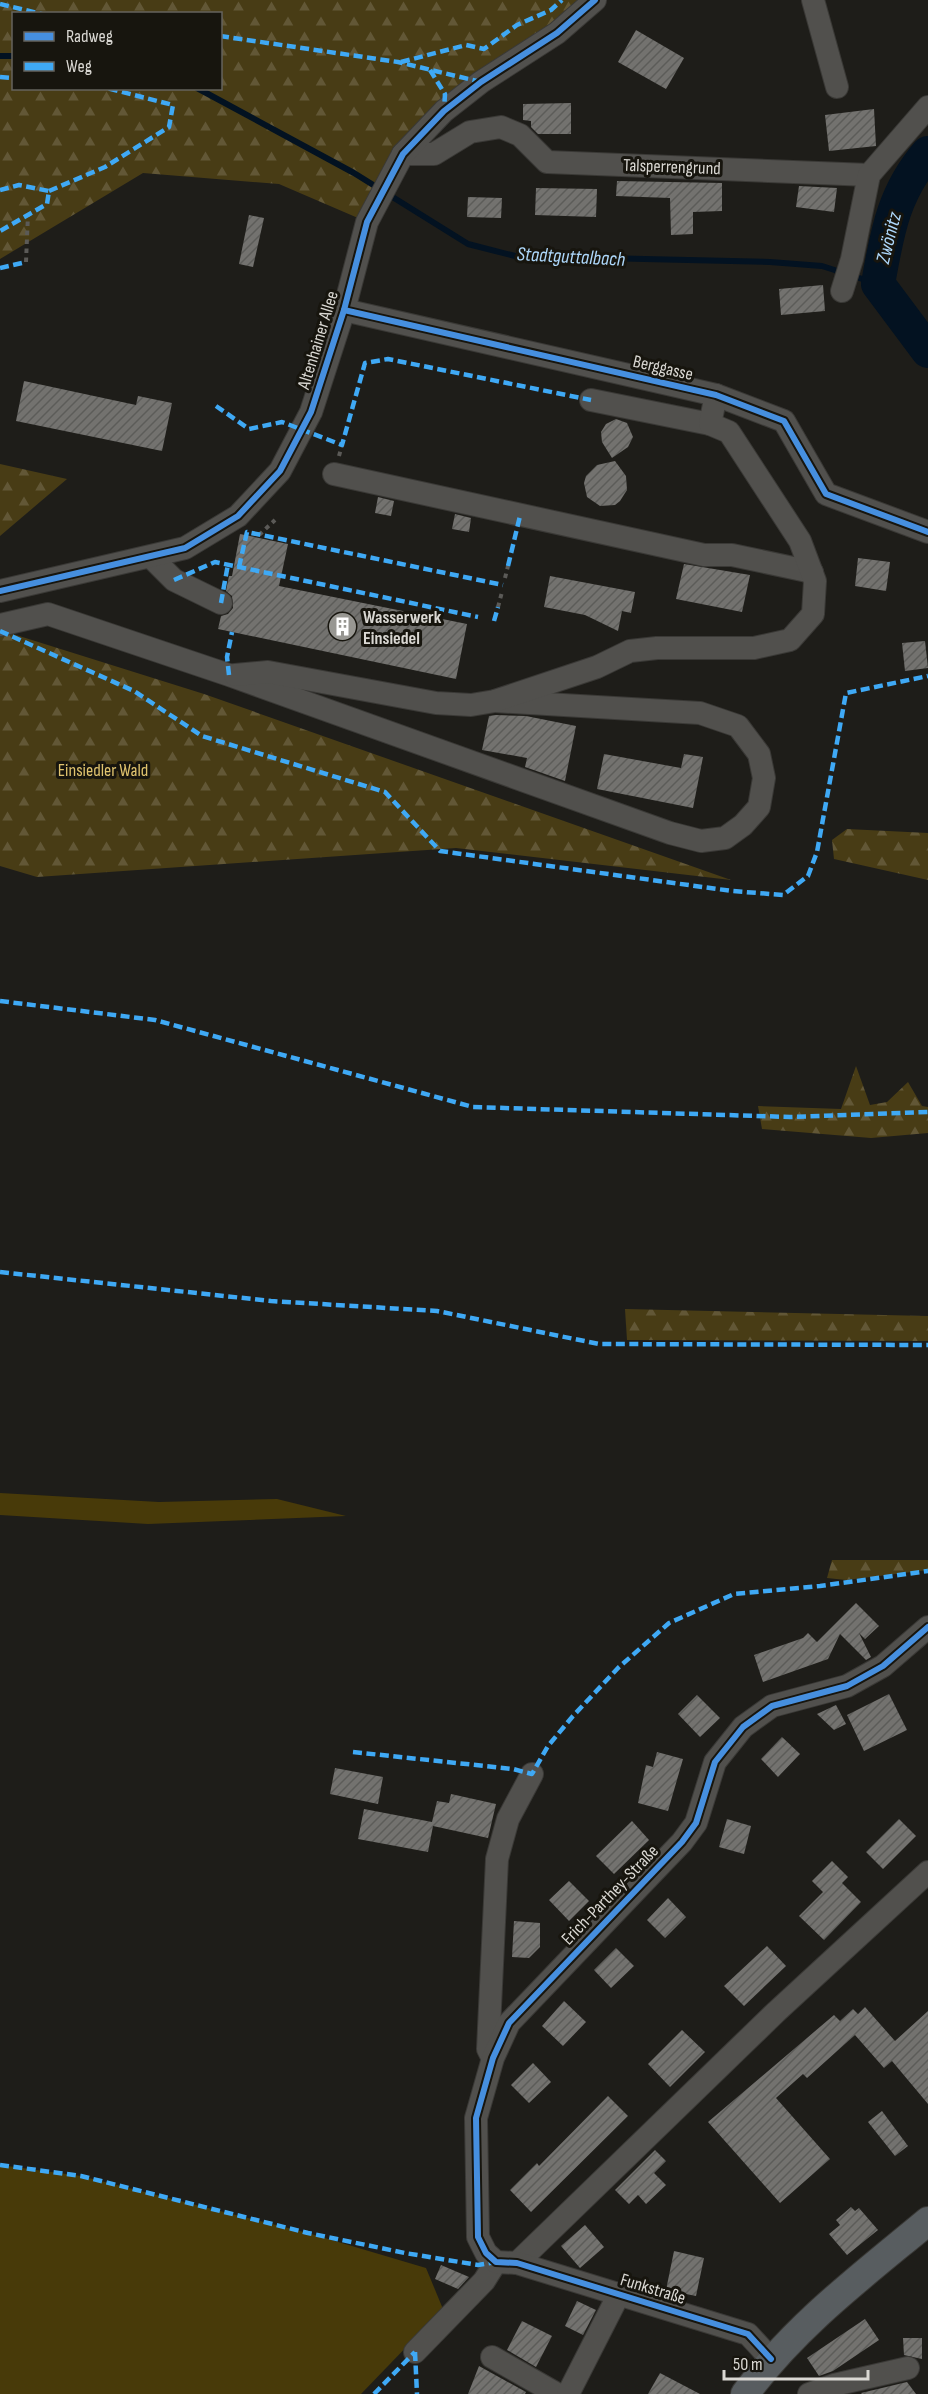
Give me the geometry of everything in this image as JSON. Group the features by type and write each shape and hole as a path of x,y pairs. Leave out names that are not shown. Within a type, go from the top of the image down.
{"main road":[{"path":"745,2394 771,2359 817,2313 928,2221"}],"street":[{"name":"Altenhainer Allee","path":"0,591 185,548 238,516 280,471 311,412 344,310 367,222 400,159 444,111 481,82 557,33 595,0"},
{"path":"813,0 837,87"},
{"path":"842,291 852,259 869,175 928,107"},
{"name":"Talsperrengrund","path":"400,159 434,154 470,132 501,127 520,135 547,162 869,175"},
{"name":"Berggasse","path":"344,310 716,395 784,421 826,494 928,532"},
{"path":"710,424 716,395"},
{"path":"229,675 268,672 436,703 471,705 495,701 597,667 630,651 657,648 754,648 790,640 813,615 815,581 800,541 729,432 710,424 591,400"},
{"path":"334,474 704,555 732,555 812,572"},
{"path":"151,557 174,580 220,603"},
{"path":"0,625 48,615 229,675 670,833 701,841 725,838 743,825 759,807 764,778 759,754 738,726 700,713 495,701"},
{"name":"Erich-Parthey-Straße","path":"506,2263 478,2237 476,2118 493,2058 509,2023 682,1842 696,1823 715,1762 743,1727 772,1706 847,1686 883,1666 928,1627"},
{"path":"493,2058 488,2049 497,1859 508,1820 532,1773"},
{"path":"415,2352 484,2281 928,1872"},
{"name":"Funkstraße","path":"506,2263 619,2294 748,2334 771,2359"},
{"path":"568,2394 619,2294"},
{"path":"492,2357 557,2394"},
{"path":"809,2394 834,2385 908,2368"}],"path":[{"path":"26,261 28,214"},
{"path":"260,535 275,520"},
{"path":"505,578 508,566"},
{"path":"498,608 502,592"}],"shaded area":[{"path":"0,1493 159,1502 277,1499 346,1516 148,1524 0,1515"},
{"path":"0,2165 81,2176 308,2233 426,2268 443,2309 361,2394 0,2394"}],"green space":[{"path":"0,0 588,0 483,78 358,218 279,184 143,173 0,259"},
{"path":"0,464 67,479 0,536"},
{"name":"Einsiedler Wald","path":"0,630 204,694 731,880 456,848 37,877 0,866"},
{"path":"847,829 928,833 928,880 834,859 832,840"},
{"path":"856,1066 870,1105 887,1102 908,1082 922,1106 928,1107 928,1133 871,1138 762,1129 758,1106 841,1109"},
{"path":"625,1309 928,1316 928,1341 627,1340"},
{"path":"832,1560 928,1560 928,1570 846,1580 827,1578"}],"building":[{"path":"636,30 684,58 666,89 618,62"},
{"path":"571,103 571,134 538,134 531,127 531,121 523,120 523,104"},
{"path":"874,109 876,146 829,151 825,115"},
{"path":"617,181 722,183 722,211 693,212 693,234 671,235 670,198 616,196"},
{"path":"799,186 837,188 834,212 796,207"},
{"path":"536,188 597,189 596,217 535,215"},
{"path":"468,197 502,198 501,218 467,217"},
{"path":"249,215 264,218 253,267 239,264"},
{"path":"823,285 825,311 781,315 779,289"},
{"path":"24,381 136,405 138,396 172,403 162,451 16,421"},
{"path":"616,419 627,423 633,437 628,447 612,458 602,442 601,432 606,424"},
{"path":"615,461 626,476 627,490 615,505 600,506 587,497 584,483 586,476 597,465"},
{"path":"378,497 394,501 391,516 375,513"},
{"path":"455,514 471,518 469,532 452,529"},
{"name":"Wasserwerk Einsiedel","path":"240,534 288,544 279,586 467,624 456,679 218,629 221,616 228,614 233,608 232,596 226,591 229,576 232,576"},
{"path":"858,558 890,562 886,591 855,586"},
{"path":"684,564 750,575 742,612 676,599"},
{"path":"550,576 635,592 631,613 622,611 618,631 585,615 544,607"},
{"path":"925,641 928,668 905,671 902,643"},
{"path":"489,716 526,716 576,726 565,781 525,767 527,758 482,750"},
{"path":"604,754 681,768 684,754 703,757 693,808 597,789"},
{"path":"856,1603 879,1626 865,1639 859,1633 871,1657 866,1660 840,1634 828,1659 763,1682 754,1655 803,1638 808,1633 817,1642"},
{"path":"889,1694 907,1730 864,1751 847,1715"},
{"path":"697,1695 720,1718 700,1737 678,1714"},
{"path":"836,1705 846,1724 834,1730 817,1714"},
{"path":"782,1737 800,1754 778,1777 761,1759"},
{"path":"657,1752 683,1759 668,1811 638,1803 646,1765 653,1767"},
{"path":"335,1768 383,1777 378,1804 330,1794"},
{"path":"451,1794 496,1804 488,1838 433,1826 428,1852 358,1839 364,1809 432,1822 437,1801 449,1803"},
{"path":"727,1819 751,1826 744,1854 719,1847"},
{"path":"899,1819 916,1836 883,1869 866,1852"},
{"path":"632,1821 649,1840 614,1874 596,1856"},
{"path":"832,1861 848,1877 842,1883 861,1902 824,1940 799,1916 823,1892 812,1881"},
{"path":"569,1881 589,1901 569,1921 549,1900"},
{"path":"668,1898 686,1917 665,1938 647,1920"},
{"path":"514,1921 540,1923 540,1947 529,1958 512,1957"},
{"path":"767,1946 786,1966 744,2006 724,1986"},
{"path":"616,1948 634,1966 611,1988 594,1970"},
{"path":"564,2001 586,2022 563,2046 542,2026"},
{"path":"865,2007 895,2041 928,2011 928,2104 892,2061 884,2068 855,2035 807,2078 803,2074 776,2098 830,2159 780,2203 708,2122 834,2015 840,2021 853,2009 858,2014"},
{"path":"682,2030 705,2052 670,2087 648,2064"},
{"path":"533,2063 551,2082 529,2103 511,2085"},
{"path":"608,2096 628,2116 531,2212 510,2190 537,2163 539,2166"},
{"path":"882,2111 908,2146 895,2156 868,2122"},
{"path":"655,2150 666,2161 654,2173 666,2185 646,2204 638,2195 629,2204 615,2190"},
{"path":"851,2207 855,2211 859,2208 878,2230 847,2255 829,2234 840,2225 836,2220"},
{"path":"585,2225 604,2247 580,2268 561,2246"},
{"path":"674,2251 704,2258 696,2296 666,2290"},
{"path":"441,2265 469,2277 458,2289 435,2279"},
{"path":"577,2301 596,2310 583,2335 565,2326"},
{"path":"865,2319 879,2340 833,2371 819,2376 807,2358"},
{"path":"522,2321 552,2336 536,2367 507,2350"},
{"path":"903,2338 922,2338 922,2359 904,2355"},
{"path":"479,2366 526,2392 525,2394 468,2394"},
{"path":"660,2373 700,2394 648,2394"},
{"path":"907,2382 916,2394 861,2393"}],"waterway":[{"name":"Stadtguttalbach","path":"0,56 12,56"},
{"name":"Stadtguttalbach","path":"201,90 354,173 468,244 515,256 770,262 822,266 878,284"},
{"name":"Zwönitz","path":"928,153 916,168 899,199 889,231 878,284 928,351"}],"marked path":[{"path":"401,62 466,45 484,49 517,25 551,10 562,0"},
{"path":"0,4 34,12"},
{"path":"222,36 398,62 481,82"},
{"path":"430,70 445,94 444,111"},
{"path":"0,77 12,78"},
{"path":"49,191 105,167 169,127 173,105 115,90"},
{"path":"0,190 19,185 49,191 47,204 0,231"},
{"path":"0,268 26,262"},
{"path":"216,406 249,429 282,422 342,445 365,363 388,359 591,400"},
{"path":"508,566 520,516"},
{"path":"239,567 247,532 503,585"},
{"path":"174,580 215,562 478,617"},
{"path":"221,603 228,564"},
{"path":"494,621 498,607"},
{"path":"0,631 134,691 202,736 385,792 440,851 732,891 783,895 808,876 817,852 846,693 928,676"},
{"path":"229,675 227,657 232,632"},
{"path":"0,1001 155,1020 473,1107 790,1117 928,1112"},
{"path":"0,1272 271,1301 437,1311 599,1344 928,1345"},
{"path":"353,1752 513,1769 532,1774 548,1746 573,1716 618,1668 669,1623 734,1594 820,1586 928,1571"},
{"path":"0,2165 81,2176 308,2233 405,2253 478,2265 496,2262"},
{"path":"415,2352 417,2394"},
{"path":"374,2394 415,2352"}],"cycle path":[{"path":"0,591 185,548 238,516 280,471 311,412 344,310 367,222 403,154 444,111 481,82 557,33 595,0"},
{"path":"344,310 716,395 784,421 826,494 928,532"},
{"path":"771,2359 748,2334 517,2263 496,2262 486,2253 478,2237 476,2118 493,2058 509,2023 682,1842 696,1823 715,1762 743,1727 772,1706 847,1686 883,1666 928,1627"}],"place":[{"name":"Wasserwerk Einsiedel","path":"342,627"}]}
